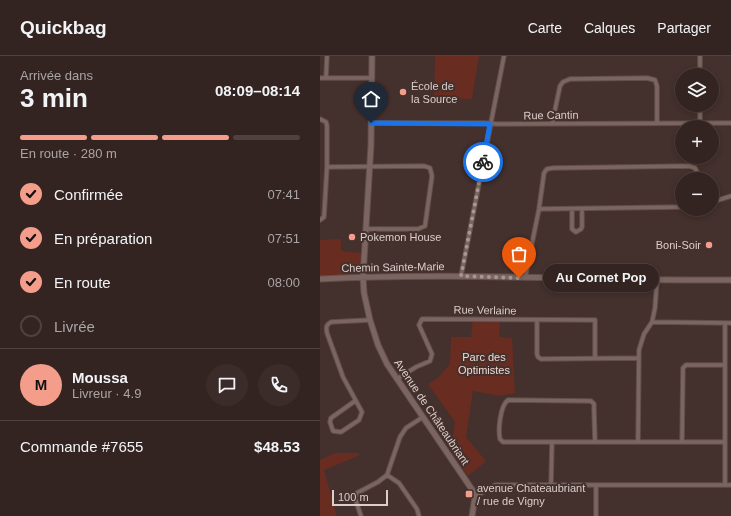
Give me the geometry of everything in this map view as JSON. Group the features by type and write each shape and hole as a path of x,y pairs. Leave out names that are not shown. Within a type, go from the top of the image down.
{"street":[{"path":"326,78 327,56"},
{"name":"Avenue de Châteaubriant","path":"372,56 370,167 363,277 364,293 370,320 378,345 387,364 473,491 475,497"},
{"path":"461,276 504,56"},
{"path":"700,56 700,68"},
{"path":"320,78 372,78"},
{"path":"552,124 562,82 570,79 647,78 654,80 657,86 657,123"},
{"path":"320,119 326,122 327,126 327,167 324,217 320,220"},
{"name":"Rue Cantin","path":"719,122 731,122"},
{"name":"Rue Cantin","path":"371,123 675,123"},
{"path":"327,167 424,166 430,168 432,176 425,226 418,229 366,229"},
{"path":"525,278 539,209 544,173 547,169 689,166 695,168 697,172"},
{"path":"719,200 731,196"},
{"path":"539,209 675,208"},
{"path":"572,209 572,229 576,232 581,230 582,227 582,209"},
{"name":"Chemin Sainte-Marie","path":"320,279 461,276 731,280"},
{"path":"638,442 638,358 644,334 652,322 655,308 657,280"},
{"name":"Rue Verlaine","path":"397,380 416,367 430,361 432,357 419,325 422,319 595,320 595,358"},
{"path":"355,401 331,418 330,422 333,431 341,432 359,420 362,412 342,377 326,327 327,324 331,322 370,320"},
{"path":"536,320 537,354 541,359 638,358"},
{"path":"652,322 731,323"},
{"path":"725,485 726,323"},
{"path":"682,442 683,368 686,365 725,366"},
{"path":"594,442 594,404 590,401 508,400 504,403 499,434 500,439 503,442 594,442 638,442 682,442 725,442"},
{"path":"361,516 355,498 357,493 378,482 387,475 400,437 406,428 422,417"},
{"path":"552,442 552,485"},
{"path":"387,475 399,483 417,509 419,516"},
{"path":"472,516 475,497 495,485 731,485"},
{"path":"596,485 596,516"}],"green space":[{"path":"435,56 479,56 472,99 434,98"},
{"path":"341,239 341,251 362,253 360,273 356,276 320,277 320,240"},
{"name":"Parc des Optimistes","path":"473,319 500,319 499,337 512,338 515,393 500,396 473,391 466,437 486,461 468,476 451,451 455,422 428,384 438,378 450,364 451,337 471,337"},
{"path":"335,453 358,453 360,455 324,470 337,516 320,516 320,460"}],"way so far":[{"path":"483,162 461,276 519,278"}],"place":[{"name":"École de la Source","path":"403,92"},
{"name":"Pokemon House","path":"352,237"},
{"name":"Boni-Soir","path":"709,245"},
{"name":"Au Cornet Pop","path":"519,278"},
{"name":"avenue Chateaubriant / rue de Vigny","path":"469,494"}],"route":[{"path":"371,123 490,124 483,162"}]}
